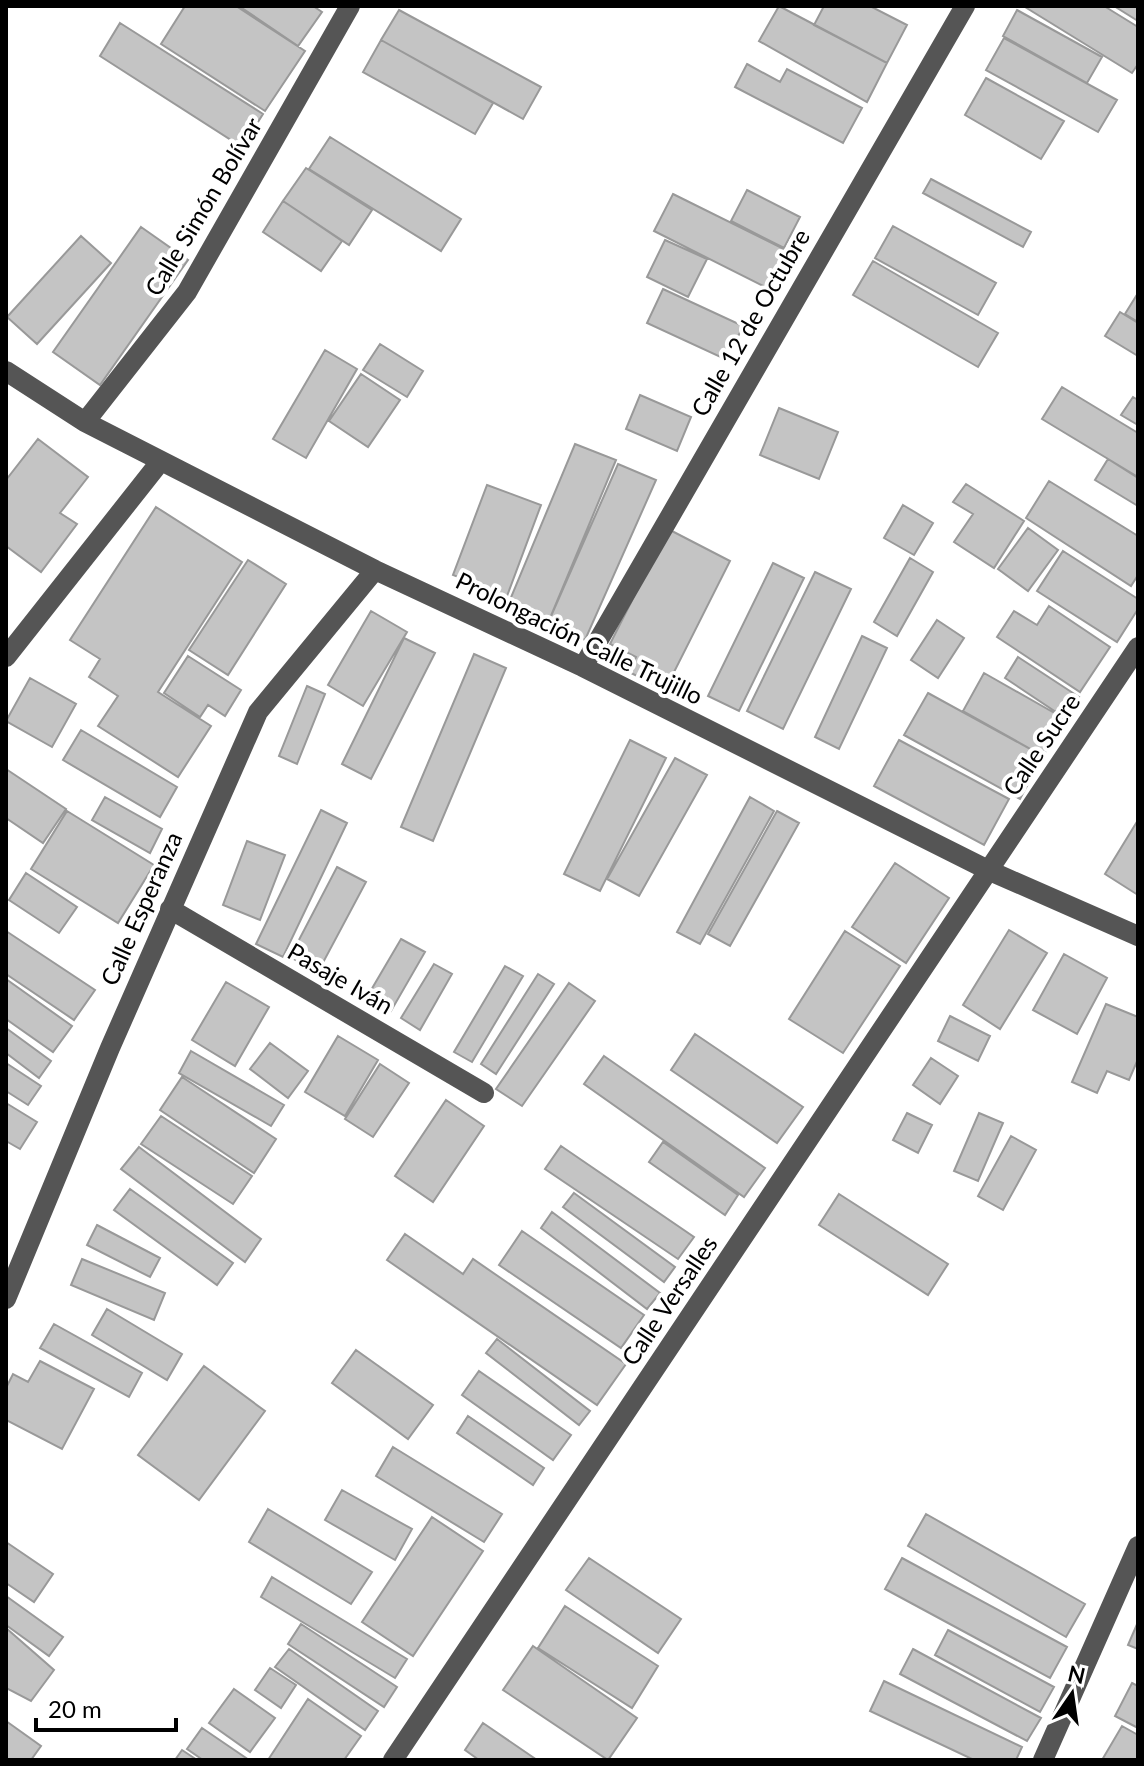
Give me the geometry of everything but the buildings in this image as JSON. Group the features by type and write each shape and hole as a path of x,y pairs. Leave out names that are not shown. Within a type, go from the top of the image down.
{"street":[{"name":"Calle Simón Bolívar","path":"85,422 187,292 350,6"},
{"name":"Calle 12 de Octubre","path":"583,667 965,6"},
{"name":"Prolongación Calle Trujillo","path":"6,371 85,422 375,570 583,667 990,871 1138,936"},
{"path":"6,657 160,462"},
{"name":"Calle Esperanza","path":"6,1299 170,909 258,712 375,570"},
{"name":"Calle Sucre","path":"990,871 1138,647"},
{"name":"Calle Versalles","path":"393,1760 990,871"},
{"name":"Pasaje Iván","path":"170,909 484,1093"},
{"path":"1043,1760 1138,1546"}]}
